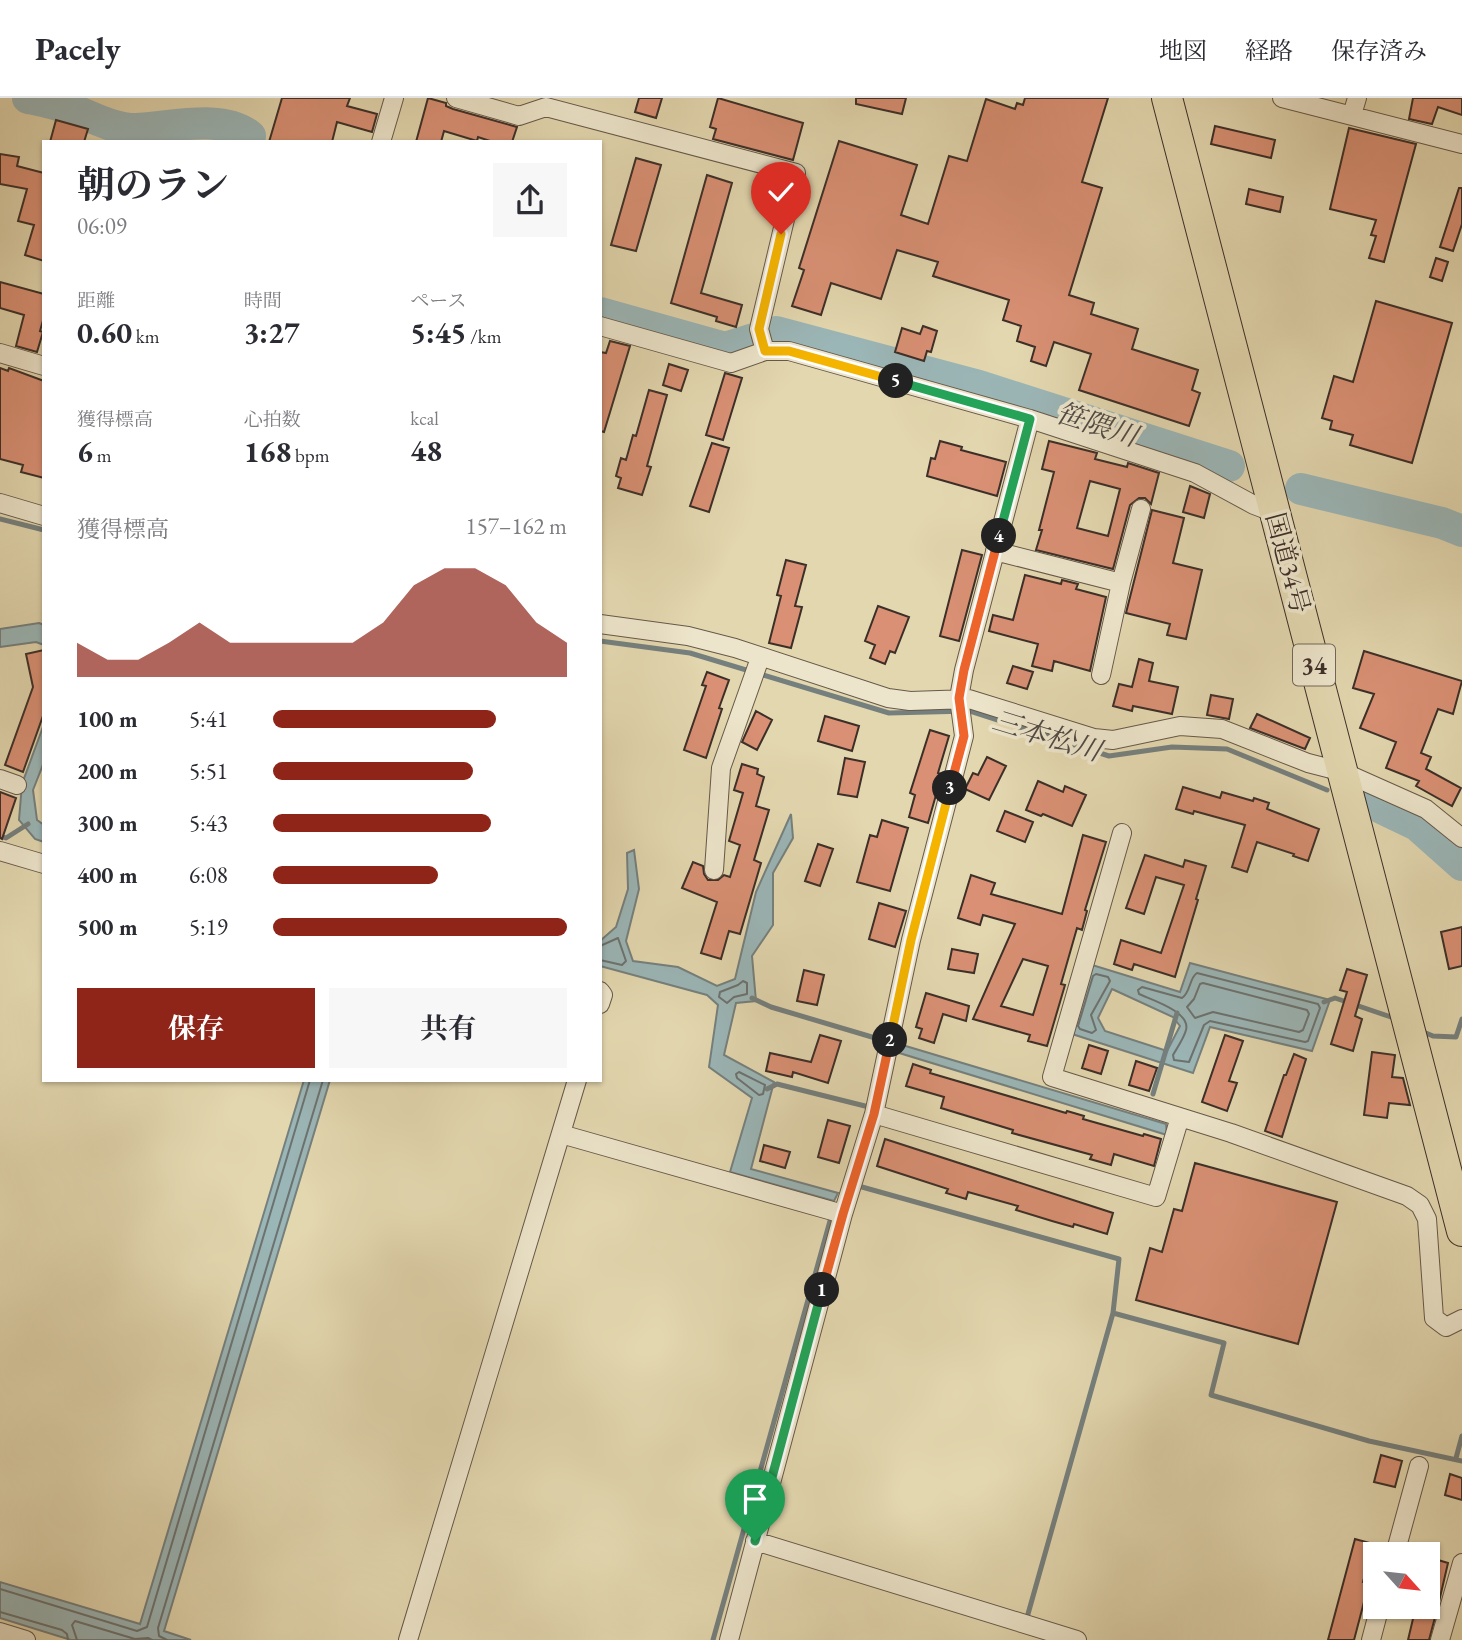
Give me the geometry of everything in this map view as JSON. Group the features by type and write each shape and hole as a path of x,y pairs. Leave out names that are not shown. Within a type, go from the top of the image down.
{"highway":[{"name":"国道34号","path":"1167,98 1462,1231"}],"street":[{"path":"383,140 394,98"},
{"path":"456,98 520,117 546,107 796,173 759,329 765,351"},
{"path":"1282,98 1355,106 1462,144"},
{"path":"602,327 731,363 765,351 789,351 1030,419 1195,472 1254,505 1275,513"},
{"path":"0,353 42,365"},
{"path":"729,1640 843,1214 874,1114 911,940 964,736 959,698 964,670 1030,419"},
{"path":"0,503 42,514"},
{"path":"1101,675 1121,583 1141,509"},
{"path":"995,551 1121,583"},
{"path":"602,624 688,636 735,648 887,698 910,701 959,698 1103,739 1132,737 1180,726 1223,729 1308,763 1343,772 1426,809 1462,838"},
{"path":"714,870 721,768 760,658"},
{"path":"1122,833 1052,1077 1180,1117 1407,1196 1420,1205 1427,1219 1434,1318 1447,1326 1462,1320"},
{"path":"0,851 42,863"},
{"path":"408,1640 576,1082"},
{"path":"874,1114 1156,1196 1180,1117"},
{"path":"561,1134 843,1214"},
{"path":"1398,1542 1419,1466"},
{"path":"755,1541 1077,1640"},
{"path":"1440,1640 1462,1563"},
{"path":"1371,1640 1377,1619"},
{"path":"0,1632 26,1640"}],"water":[{"path":"39,623 42,624 42,644 36,642 0,647 0,629"},
{"path":"42,729 42,767 33,790 37,820 42,824 42,841 35,839 19,820 22,784"},
{"path":"791,814 793,838 773,873 773,925 752,956 756,1001 736,1003 724,1055 774,1082 751,1169 838,1193 834,1201 730,1172 752,1098 709,1067 718,1005 707,995 602,967 602,939 616,927 628,889 627,853 634,850 639,889 626,941 633,961 678,967 717,986 735,979 756,892"},
{"path":"1190,963 1330,1000 1312,1051 1210,1027 1193,1073 1069,1033 1089,964 1180,992","holes":["1112,989 1173,1017 1180,1026 1167,1051 1105,1031 1098,1018"]},
{"path":"899,1044 1166,1124 1167,1135 896,1052"},
{"path":"303,1082 329,1082 164,1631 191,1640 71,1640 0,1618 0,1582 140,1624"}],"building":[{"path":"282,98 350,98 347,106 377,114 372,132 337,122 332,140 270,140"},
{"path":"428,98 446,103 446,106 453,109 517,127 513,140 487,140 478,137 474,140 444,131 442,140 417,140"},
{"path":"639,98 662,98 656,118 635,112"},
{"path":"718,98 803,123 793,160 713,139 716,129 710,127"},
{"path":"856,98 906,98 902,114 856,104"},
{"path":"1025,98 1108,98 1082,182 1102,188 1069,295 1094,303 1091,314 1138,329 1132,349 1198,370 1192,390 1200,393 1189,426 1079,390 1091,354 1054,342 1046,366 1031,361 1035,347 1017,341 1021,326 1003,320 1009,300 933,276 938,262 897,250 881,299 831,283 821,315 792,306 804,270 799,268 839,141 917,165 901,215 928,224 949,156 967,161 986,99 1015,109 1017,103 1023,105"},
{"path":"1413,98 1462,98 1462,115 1438,107 1432,124 1409,119"},
{"path":"56,120 88,129 85,140 51,140"},
{"path":"1215,126 1275,140 1271,158 1211,144"},
{"path":"1349,128 1416,144 1384,262 1369,258 1376,236 1371,235 1376,220 1330,209"},
{"path":"0,154 19,157 17,166 42,172 42,260 25,255 34,225 18,221 27,189 0,184"},
{"path":"636,158 661,165 636,251 611,245"},
{"path":"707,175 732,183 701,293 742,305 736,327 716,321 717,317 671,303"},
{"path":"1459,188 1462,188 1462,224 1453,251 1440,247"},
{"path":"1249,189 1283,197 1280,212 1246,204"},
{"path":"1436,258 1448,262 1442,281 1430,277"},
{"path":"0,282 42,293 42,335 37,352 16,346 24,315 0,308"},
{"path":"1376,301 1452,323 1412,463 1350,445 1353,435 1330,429 1332,421 1322,418 1334,376 1353,382"},
{"path":"923,326 937,331 931,352 927,351 924,361 895,352 902,328 920,334"},
{"path":"610,341 630,346 604,432 602,352 606,353"},
{"path":"669,364 688,370 681,391 663,385"},
{"path":"0,368 8,371 9,368 42,380 42,477 21,472 23,465 0,459"},
{"path":"725,373 742,378 723,440 706,435"},
{"path":"649,390 667,395 647,466 651,467 642,495 618,488 621,478 616,476 621,458 626,460 633,435 636,436"},
{"path":"940,441 962,447 961,450 1006,462 997,496 927,476 931,458 935,459"},
{"path":"1049,441 1097,453 1095,459 1127,467 1128,463 1159,473 1151,504 1145,498 1139,498 1130,505 1113,569 1036,550 1054,472 1042,469","holes":["1090,481 1120,489 1108,536 1077,528"]},
{"path":"712,443 729,448 709,512 690,506"},
{"path":"1190,486 1210,494 1204,518 1183,512"},
{"path":"1152,510 1184,518 1173,563 1202,570 1186,639 1167,635 1170,624 1126,613"},
{"path":"962,550 982,555 959,641 940,636"},
{"path":"786,560 806,565 795,606 802,607 791,648 769,643 781,596 777,595"},
{"path":"1025,575 1061,584 1062,580 1078,584 1076,589 1106,597 1090,671 1054,661 1052,671 1032,666 1038,644 989,631 993,615 1013,620"},
{"path":"878,606 909,617 895,653 890,651 885,664 870,658 875,645 865,641"},
{"path":"42,650 42,719 23,772 5,765 33,687 26,654"},
{"path":"1364,651 1462,681 1453,714 1438,709 1421,753 1431,757 1426,769 1461,788 1452,806 1416,786 1419,781 1386,768 1396,742 1360,728 1374,694 1353,688"},
{"path":"1139,659 1153,663 1149,681 1178,687 1172,714 1133,706 1132,711 1113,706 1119,684 1132,687"},
{"path":"1013,666 1033,672 1027,689 1007,683"},
{"path":"707,672 729,680 706,758 684,750 706,686 702,685"},
{"path":"1211,695 1233,699 1229,719 1207,715"},
{"path":"756,711 772,720 757,750 742,742"},
{"path":"1257,714 1310,738 1305,749 1250,728"},
{"path":"825,716 859,726 852,751 818,741"},
{"path":"930,730 949,736 938,773 942,774 928,823 909,817 915,795 910,793"},
{"path":"987,757 1006,766 989,800 965,789 973,773 978,775"},
{"path":"845,758 865,762 857,797 838,794"},
{"path":"742,764 758,769 757,774 764,777 756,806 769,810 754,860 761,863 740,934 729,931 721,959 701,953 717,902 682,888 693,862 703,866 708,880 718,880 724,875 730,877 740,845 729,841 743,793 734,790"},
{"path":"1038,781 1063,792 1065,786 1086,795 1072,826 1026,810"},
{"path":"1183,787 1220,798 1222,792 1253,801 1254,798 1269,803 1267,809 1319,829 1308,861 1257,842 1247,872 1232,867 1245,825 1194,811 1193,814 1176,809"},
{"path":"0,792 16,798 2,839 0,838"},
{"path":"1005,811 1033,822 1025,842 997,831"},
{"path":"882,820 908,828 890,891 857,882 870,835 877,837"},
{"path":"1083,835 1106,842 1085,910 1087,911 1082,930 1077,928 1061,984 1065,985 1047,1046 1028,1041 1030,1035 973,1019 1015,924 983,915 980,925 958,918 971,875 995,883 991,894 1062,914","holes":["1023,959 1048,966 1033,1015 1001,1006"]},
{"path":"818,844 833,849 820,886 805,881"},
{"path":"1145,855 1183,867 1185,860 1206,866 1175,977 1134,964 1132,970 1114,964 1121,940 1161,953 1184,885 1156,877 1144,914 1126,908"},
{"path":"879,903 906,911 895,947 869,939"},
{"path":"1462,927 1462,966 1449,969 1441,932"},
{"path":"952,949 978,954 974,973 948,969"},
{"path":"1347,969 1367,975 1355,1016 1362,1019 1353,1051 1331,1044 1347,992 1340,990"},
{"path":"804,970 824,975 817,1005 797,1001"},
{"path":"926,993 969,1006 966,1021 943,1014 934,1043 919,1038 922,1029 916,1027"},
{"path":"820,1035 841,1041 828,1083 793,1072 792,1077 766,1071 770,1053 811,1062"},
{"path":"1225,1035 1243,1041 1229,1081 1237,1083 1227,1111 1202,1102"},
{"path":"1089,1045 1108,1051 1101,1074 1082,1068"},
{"path":"1372,1052 1395,1055 1392,1077 1403,1078 1410,1105 1389,1103 1387,1118 1364,1115"},
{"path":"1294,1054 1306,1059 1282,1137 1265,1131"},
{"path":"1136,1061 1157,1068 1149,1091 1129,1085"},
{"path":"913,1064 931,1070 930,1073 1084,1116 1083,1119 1161,1139 1154,1166 1114,1154 1111,1165 1090,1159 1092,1155 1012,1133 1013,1130 941,1108 944,1097 906,1086"},
{"path":"828,1120 850,1126 839,1163 818,1157"},
{"path":"885,1139 1113,1213 1107,1234 1074,1224 1073,1227 1052,1221 1016,1210 1018,1206 968,1192 966,1199 946,1193 948,1189 877,1166"},
{"path":"764,1145 790,1152 785,1168 760,1161"},
{"path":"1195,1163 1337,1202 1298,1344 1136,1300 1150,1248 1162,1252 1174,1209 1182,1211"},
{"path":"1381,1455 1402,1461 1395,1487 1374,1482"},
{"path":"1450,1474 1462,1478 1462,1500 1445,1495"},
{"path":"1355,1539 1366,1542 1363,1542 1363,1606 1354,1640 1328,1640"},
{"path":"1440,1561 1448,1563 1440,1597"},
{"path":"1413,1619 1435,1619 1429,1640 1408,1640"}],"waterway":[{"name":"笹隈川","path":"28,98 74,110 128,129 211,123 239,129 250,136 249,140"},
{"name":"笹隈川","path":"602,314 725,348 776,332 979,386 1229,466"},
{"name":"笹隈川","path":"1301,489 1442,523 1462,531"},
{"name":"三本松川","path":"0,519 42,530"},
{"name":"三本松川","path":"602,641 690,653 889,713 970,711 1109,756 1172,747 1227,749 1327,790"},
{"name":"三本松川","path":"1371,803 1417,825 1462,865"},
{"path":"0,836 6,838 28,824"},
{"path":"752,998 771,1007 882,1040"},
{"path":"1324,1002 1335,998 1397,1019"},
{"path":"1153,1094 1177,1013"},
{"path":"1421,1031 1433,1036 1456,1037 1462,1019"},
{"path":"767,1089 777,1084 869,1107"},
{"path":"862,1187 1119,1259 1113,1313 1224,1343 1211,1395 1369,1441 1462,1461"},
{"path":"713,1640 830,1221"},
{"path":"1028,1614 1113,1313"},
{"path":"1456,1458 1462,1436"}],"route":[{"path":"755,1541 843,1214 874,1114 911,940 964,736 959,698 964,670 1030,419 789,351 765,351 759,329 781,234"}]}
